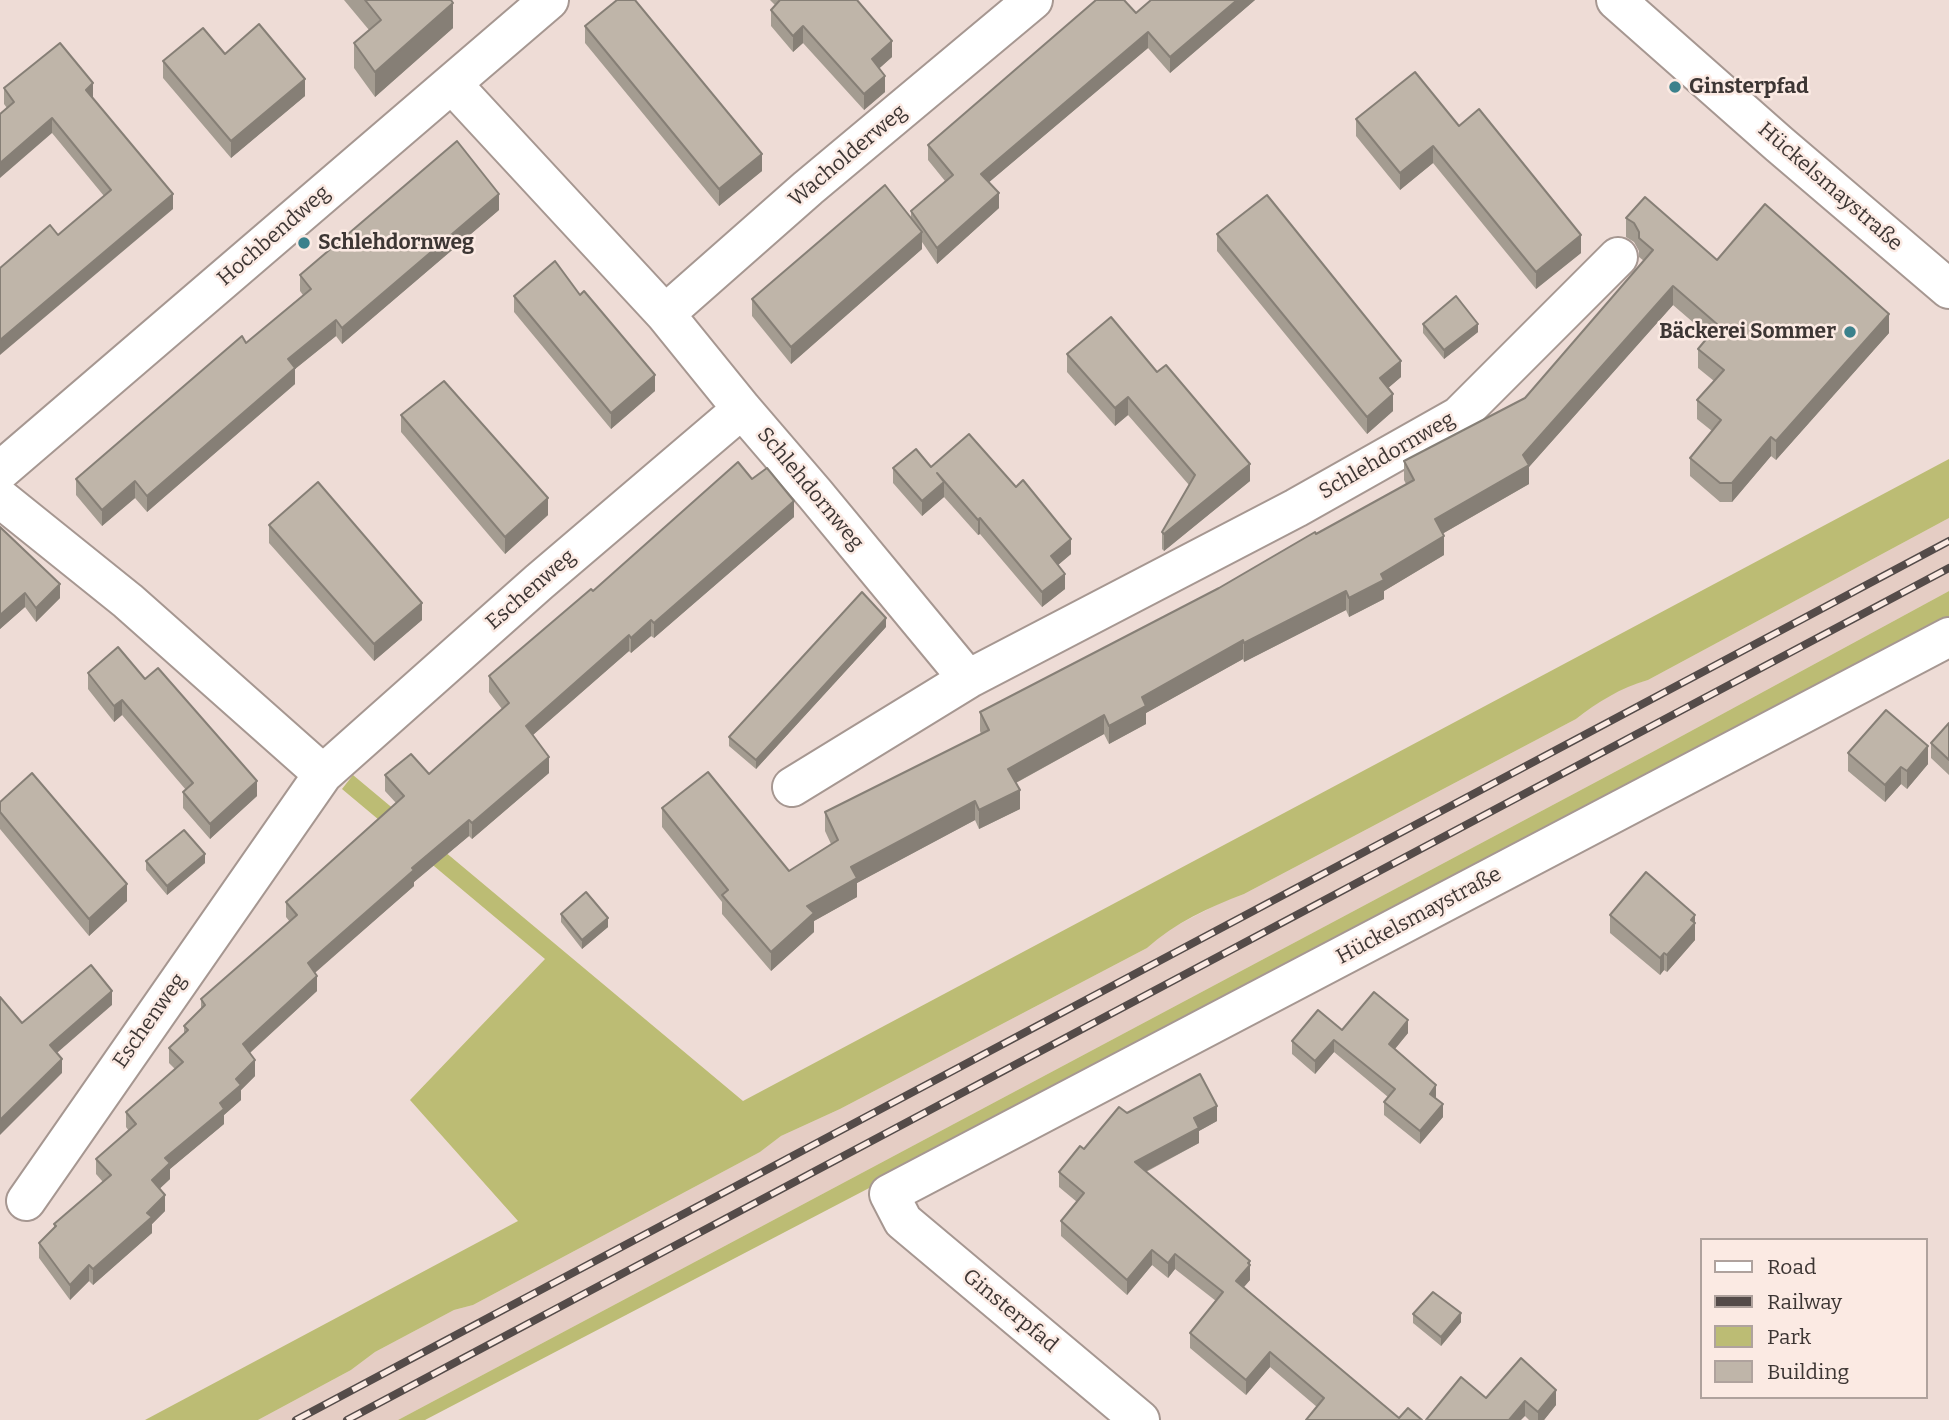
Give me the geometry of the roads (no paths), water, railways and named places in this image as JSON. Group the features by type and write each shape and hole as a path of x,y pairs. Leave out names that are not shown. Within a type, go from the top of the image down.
{"street":[{"name":"Hochbendweg","path":"0,471 549,0"},
{"name":"Wacholderweg","path":"665,314 799,196 1033,0"},
{"name":"Hückelsmaystraße","path":"1616,0 1949,289"},
{"name":"Schlehdornweg","path":"452,84 665,314 741,410 815,494 968,679"},
{"name":"Schlehdornweg","path":"792,787 968,679 1296,508 1459,416 1618,257"},
{"name":"Eschenweg","path":"26,1201 323,774 538,582 741,410"},
{"path":"0,498 128,601 323,774"},
{"name":"Hückelsmaystraße","path":"889,1194 1949,637"},
{"name":"Ginsterpfad","path":"889,1194 903,1221 1140,1420"}],"railway":[{"path":"296,1420 1949,541"},
{"path":"347,1420 1949,568"}],"place":[{"name":"Ginsterpfad","path":"1675,87"},
{"name":"Schlehdornweg","path":"304,243"},
{"name":"Bäckerei Sommer","path":"1850,332"}]}
